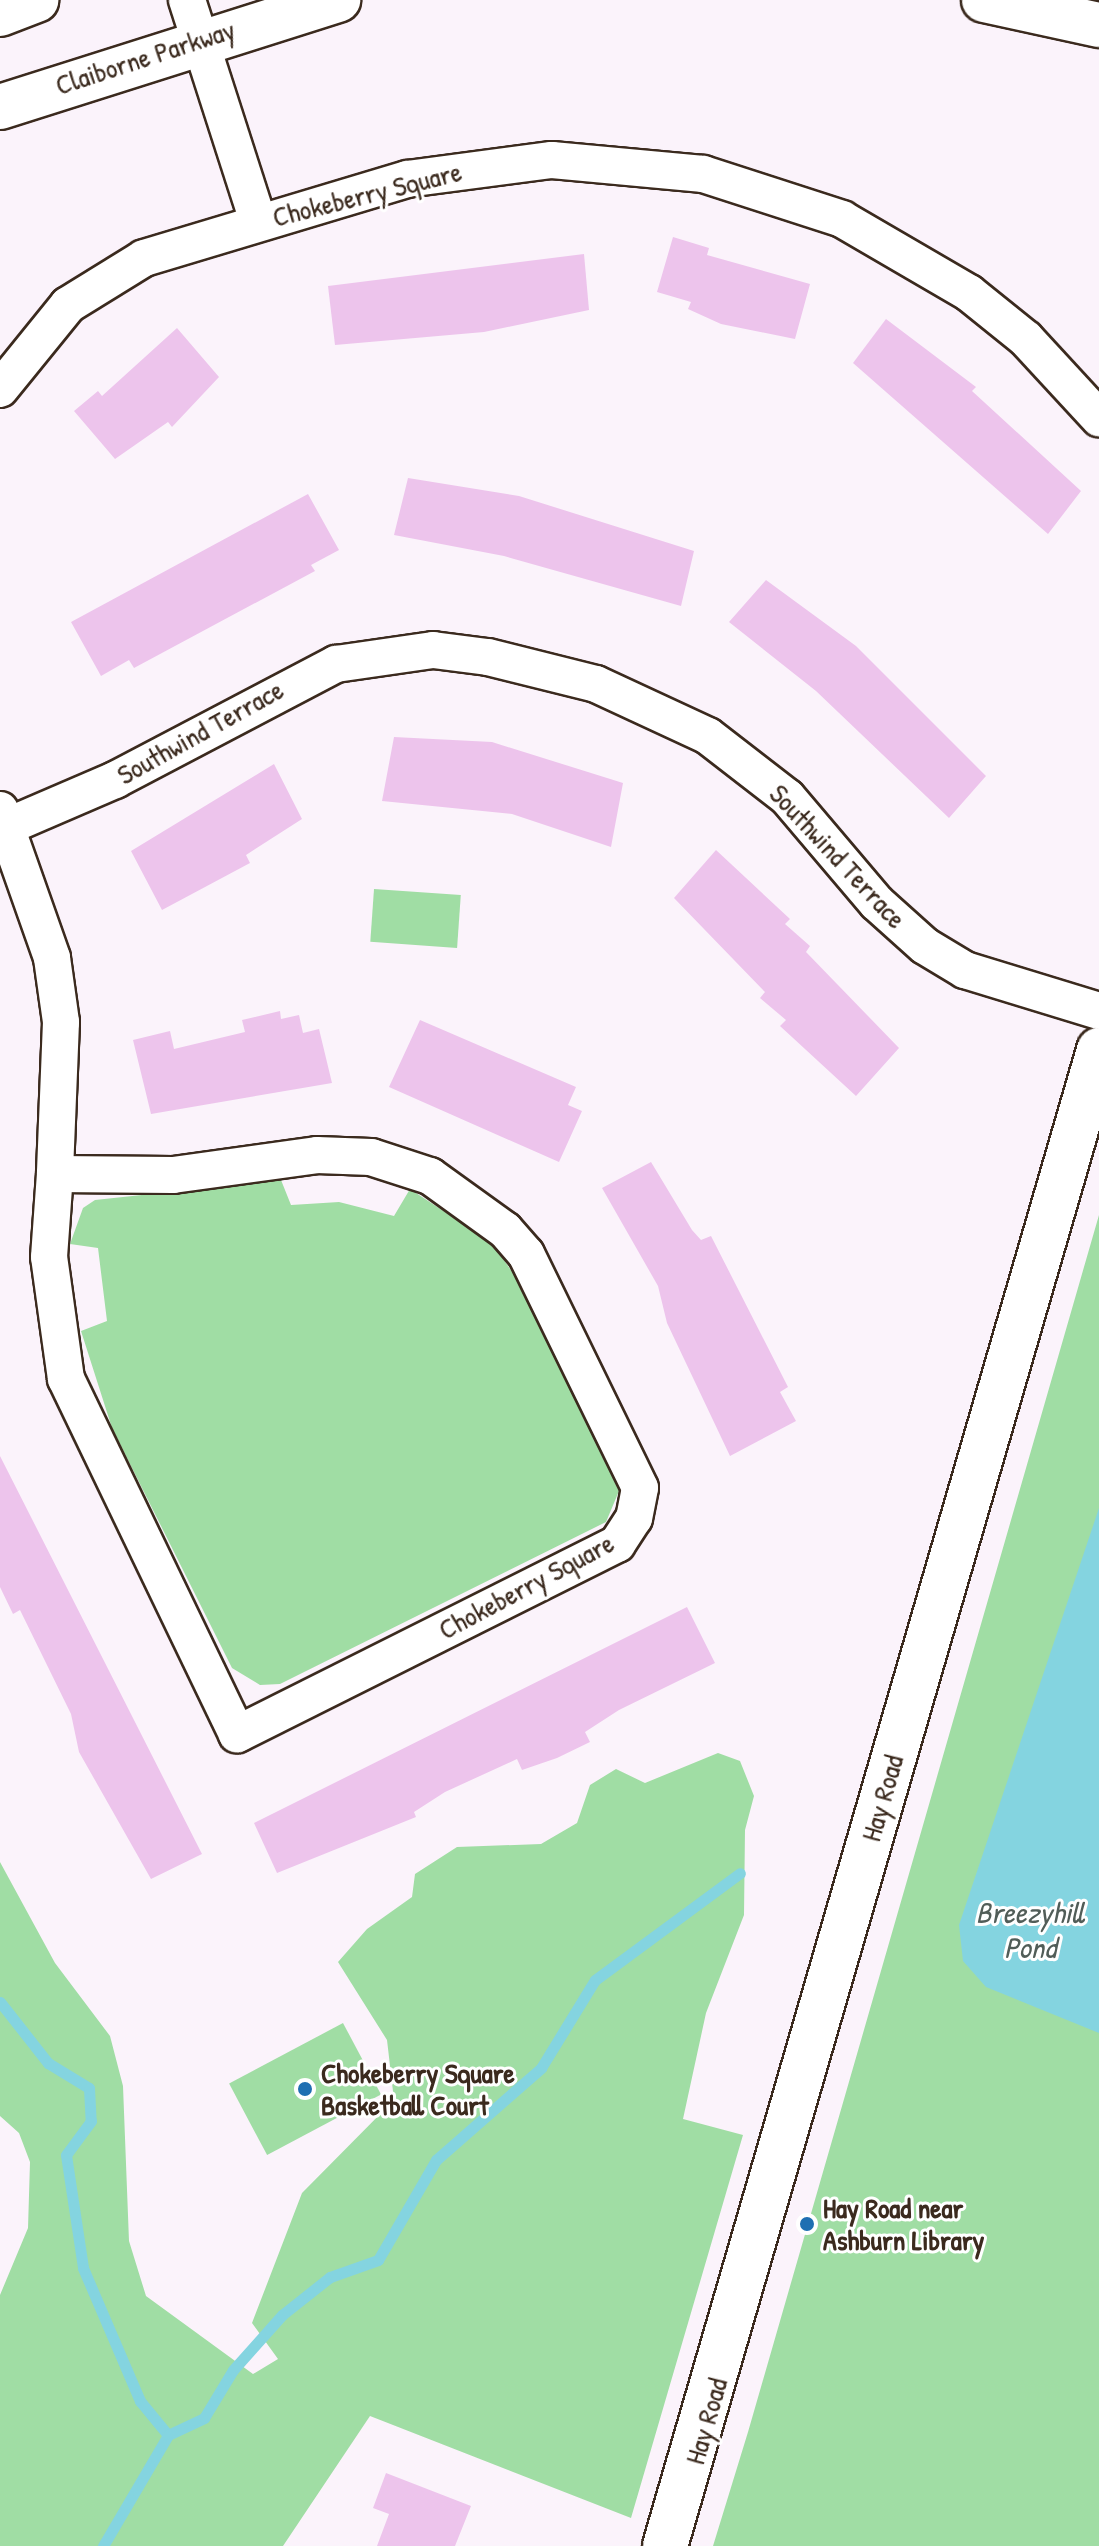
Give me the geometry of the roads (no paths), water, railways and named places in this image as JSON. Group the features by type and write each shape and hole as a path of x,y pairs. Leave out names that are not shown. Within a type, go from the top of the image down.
{"street":[{"path":"0,14 36,0"},
{"name":"Claiborne Parkway","path":"0,107 193,19 338,0"},
{"path":"984,0 1099,25"},
{"path":"193,19 258,221"},
{"name":"Chokeberry Square","path":"0,389 46,326 117,271 258,221 407,179 480,167 552,160 703,174 828,214 907,252 1026,339 1099,418"},
{"name":"Southwind Terrace","path":"3,818 115,780 336,664 433,650 488,657 596,684 708,736 787,797 877,903 925,946 965,970 1099,1011"},
{"name":"Chokeberry Square","path":"3,818 52,958 57,996 55,1174 49,1257 66,1379 237,1734 617,1544 634,1518 640,1488 526,1254 458,1191 401,1165 317,1155 173,1175 55,1174"},
{"name":"Hay Road","path":"665,2546 1099,1050"}],"water":[{"name":"Breezyhill Pond","path":"1099,1508 1099,2033 986,1987 963,1961 959,1925"}],"waterway":[{"path":"103,2546 168,2435 204,2418 233,2370 282,2315 330,2277 378,2260 436,2160 541,2068 595,1980 740,1873"},
{"path":"0,2002 48,2063 89,2088 91,2121 66,2155 83,2268 140,2401 168,2435"}],"place":[{"name":"Chokeberry Square Basketball Court","path":"305,2089"},
{"name":"Hay Road near Ashburn Library","path":"807,2224"}]}
